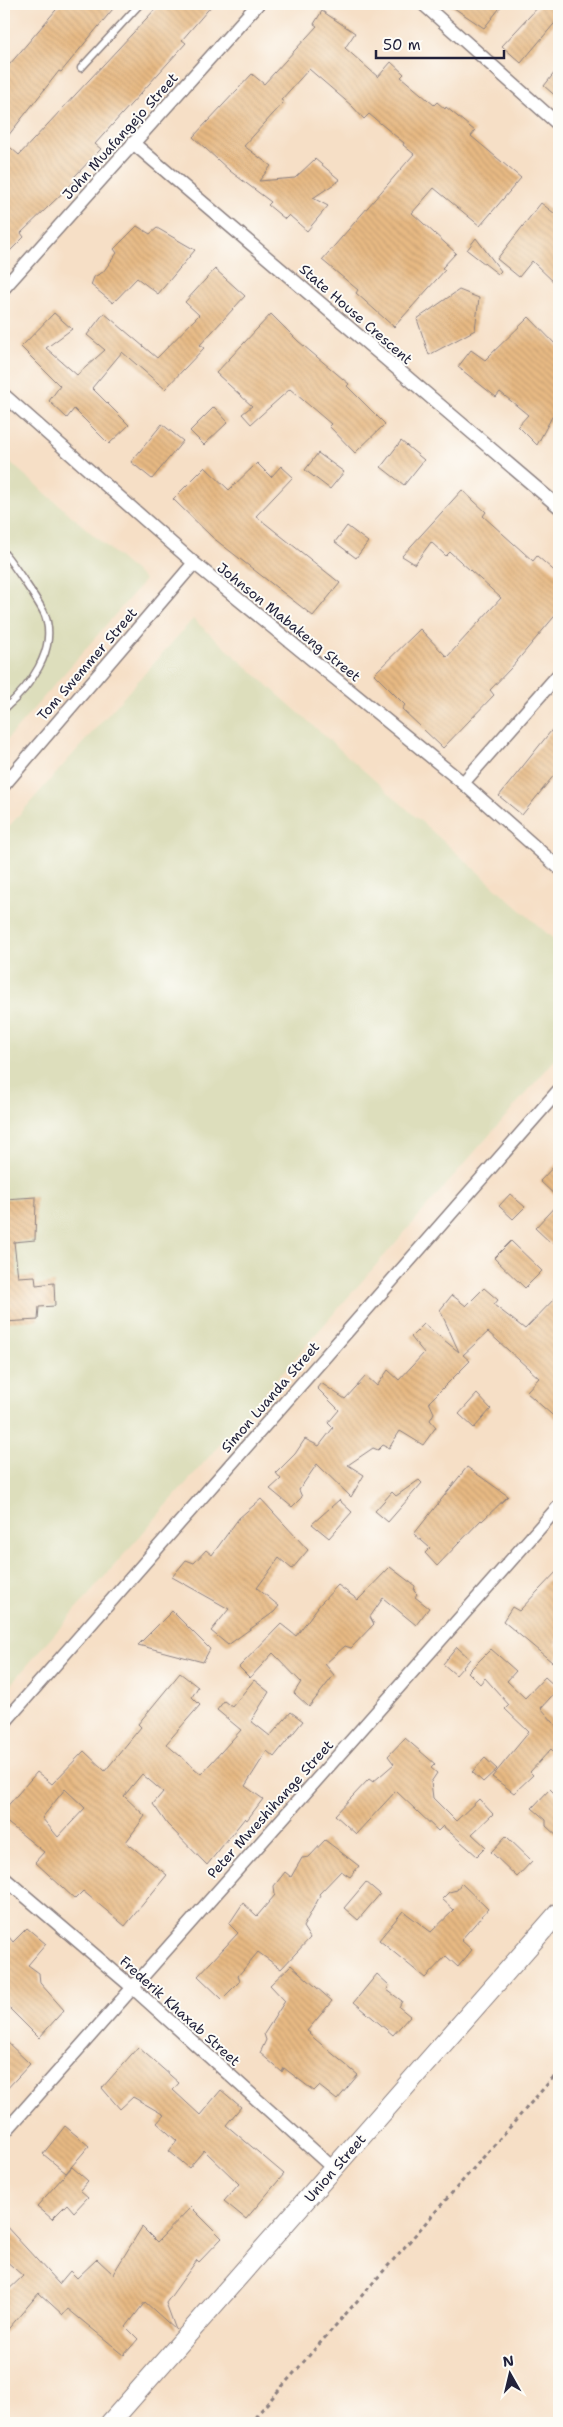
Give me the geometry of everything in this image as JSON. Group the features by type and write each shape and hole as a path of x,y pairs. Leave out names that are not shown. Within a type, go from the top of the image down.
{"main road":[{"name":"Union Street","path":"110,2423 559,1912"}],"street":[{"name":"John Muafangejo Street","path":"4,288 258,4"},
{"path":"423,4 559,125"},
{"name":"State House Crescent","path":"133,143 559,507"},
{"name":"Johnson Mabakeng Street","path":"4,395 194,563 463,783 559,868"},
{"name":"Tom Swemmer Street","path":"4,785 194,563"},
{"path":"463,783 559,674"},
{"name":"Simon Luanda Street","path":"4,1723 559,1090"},
{"name":"Peter Mweshihange Street","path":"4,2133 559,1506"},
{"name":"Frederik Khaxab Street","path":"4,1878 132,1987 334,2169"}],"lane":[{"path":"82,68 140,4"},
{"path":"4,553 45,615 47,636 41,666 13,702 4,709"}],"path":[{"path":"250,2423 559,2071"}],"shaded area":[{"path":"4,457 145,580 4,743"},
{"path":"193,619 559,944 559,1055 4,1692 4,832"}],"building":[{"path":"61,4 117,4 61,72 59,71 4,141 4,71"},
{"path":"160,4 213,4 182,40 186,43 95,144 101,149 74,177 76,180 21,233 24,237 4,257 4,142 19,155"},
{"path":"448,4 503,4 484,28"},
{"path":"541,4 559,4 559,18 521,63 502,46"},
{"path":"322,11 355,33 345,48 378,77 391,62 404,74 401,77 434,105 437,102 445,109 446,107 475,131 471,136 521,178 480,226 434,188 412,213 456,253 442,268 445,270 394,327 356,293 358,290 322,260 414,154 403,145 404,143 369,114 364,119 352,106 309,69 281,100 284,102 244,146 271,166 259,181 295,178 315,159 340,180 313,198 328,206 307,231 289,215 285,219 268,205 271,202 230,171 193,137 252,74 264,84 317,26 314,24"},
{"path":"559,67 559,99 544,86"},
{"path":"541,203 559,217 559,287 532,261 519,277 497,259"},
{"path":"137,226 150,234 157,228 195,250 158,294 137,278 113,303 91,285 94,277 103,272 117,253 114,249"},
{"path":"476,238 501,271 498,274 467,250"},
{"path":"215,269 245,296 200,345 204,348 165,389 122,352 92,388 129,425 109,444 74,409 67,418 49,401 60,386 21,347 54,313 72,329 46,348 77,375 105,350 87,335 104,313 157,358 199,315 185,302"},
{"path":"459,290 479,298 475,330 429,355 417,319"},
{"path":"271,314 298,341 349,384 347,386 385,424 355,453 329,426 331,424 290,389 251,424 242,414 252,406 216,373"},
{"path":"529,317 559,348 559,420 553,415 537,445 518,426 528,415 500,392 496,397 458,367 471,350 485,360"},
{"path":"214,407 228,422 204,445 190,431"},
{"path":"162,424 183,441 152,479 131,462"},
{"path":"401,441 424,460 404,485 381,467"},
{"path":"318,453 344,472 330,489 305,470"},
{"path":"257,463 271,477 281,466 293,477 256,516 340,583 313,616 212,537 173,499 205,467 229,490"},
{"path":"462,490 486,512 483,516 533,561 537,556 559,575 559,611 490,690 494,695 443,748 402,709 405,705 374,674 420,629 447,657 501,598 450,552 446,556 431,542 415,564 402,556"},
{"path":"347,526 368,542 356,558 335,542"},
{"path":"559,721 559,769 522,815 499,796"},
{"path":"559,1161 559,1199 540,1181"},
{"path":"510,1194 525,1207 513,1219 499,1206"},
{"path":"36,1197 35,1240 14,1242 18,1277 35,1276 36,1285 54,1283 55,1306 39,1307 38,1320 4,1322 4,1199"},
{"path":"559,1202 559,1237 552,1244 535,1228"},
{"path":"511,1241 542,1271 525,1288 494,1258"},
{"path":"484,1288 498,1300 494,1305 525,1329 559,1294 559,1421 526,1392 539,1378 488,1332 463,1355 470,1361 429,1402 434,1413 430,1420 436,1427 423,1445 400,1431 389,1448 383,1445 378,1450 373,1448 348,1465 364,1475 351,1497 317,1464 299,1490 302,1497 292,1507 270,1489 281,1479 276,1473 295,1454 305,1439 319,1446 333,1428 328,1423 339,1410 317,1388 321,1383 345,1399 366,1376 377,1386 388,1370 399,1380 424,1353 411,1337 424,1324 459,1352 440,1310 452,1295 466,1306"},
{"path":"477,1394 491,1409 474,1428 459,1414"},
{"path":"467,1467 508,1496 481,1520 437,1566 425,1553 430,1548 414,1534"},
{"path":"419,1480 422,1483 388,1522 375,1511 392,1492 396,1496"},
{"path":"261,1499 308,1550 292,1569 279,1558 257,1588 279,1606 274,1612 228,1645 211,1631 229,1609 172,1577 186,1560 194,1563 206,1550 212,1555 239,1518"},
{"path":"339,1500 352,1512 329,1538 312,1524"},
{"path":"390,1567 415,1586 414,1591 417,1594 415,1597 429,1608 416,1625 383,1598 370,1617 374,1624 351,1648 345,1646 325,1664 334,1675 309,1707 294,1693 301,1682 273,1653 250,1678 239,1667 281,1624 296,1636 321,1603 338,1585 358,1600"},
{"path":"559,1569 559,1637 555,1644 559,1648 559,1655 552,1662 503,1621 512,1607 519,1611"},
{"path":"172,1611 210,1649 203,1662 138,1645"},
{"path":"457,1647 470,1659 456,1675 443,1664"},
{"path":"491,1649 516,1671 507,1681 525,1698 545,1677 558,1689 541,1708 559,1729 559,1757 551,1749 530,1772 533,1775 514,1793 492,1777 529,1732 505,1709 509,1705 485,1678 480,1684 468,1672"},
{"path":"180,1673 198,1687 192,1697 200,1705 166,1744 201,1774 241,1730 217,1710 224,1701 232,1707 254,1680 269,1692 251,1721 270,1736 291,1712 303,1721 274,1757 267,1751 245,1786 263,1799 207,1865 167,1824 153,1804 163,1792 142,1774 124,1796 145,1816 126,1842 167,1875 125,1926 83,1891 75,1899 35,1862 44,1852 4,1820 4,1810 37,1772 52,1784 84,1751 105,1771 141,1727 138,1724","holes":["65,1789 85,1808 58,1837 42,1818"]},
{"path":"405,1738 435,1764 431,1768 437,1773 431,1782 433,1798 456,1821 479,1799 493,1814 472,1834 486,1847 477,1856 443,1826 438,1831 396,1791 356,1834 335,1815 369,1779 373,1782 394,1764 388,1756"},
{"path":"485,1758 497,1769 483,1782 472,1772"},
{"path":"550,1789 559,1798 559,1838 546,1826 546,1820 532,1808"},
{"path":"506,1836 532,1861 517,1877 491,1852"},
{"path":"325,1840 359,1866 350,1877 341,1871 319,1894 320,1896 303,1927 310,1938 281,1969 258,1952 238,1976 240,1981 222,1999 198,1976 238,1933 229,1924 243,1903 257,1916 275,1895 274,1886 285,1872 291,1877 302,1858 309,1857"},
{"path":"366,1882 380,1894 358,1920 344,1908"},
{"path":"461,1883 488,1909 461,1940 472,1950 458,1967 446,1956 425,1978 379,1940 403,1911 431,1932 454,1910 442,1899 449,1892 457,1890"},
{"path":"27,1928 46,1944 28,1965 39,1973 40,1983 64,2010 39,2038 4,2003 4,1931 13,1942"},
{"path":"291,1965 332,2001 307,2031 358,2075 337,2100 319,2086 314,2091 284,2068 282,2072 260,2053 266,2040 264,2034 285,2001 270,1985"},
{"path":"377,1974 389,1985 387,1990 402,2001 399,2007 410,2016 393,2035 354,2002"},
{"path":"4,2039 30,2064 4,2092"},
{"path":"138,2047 179,2083 173,2090 200,2115 221,2090 241,2107 226,2125 284,2174 246,2219 224,2201 239,2184 204,2150 189,2168 169,2151 177,2141 157,2123 164,2115 133,2097 120,2109 102,2088"},
{"path":"65,2126 89,2146 66,2173 43,2154"},
{"path":"72,2167 88,2181 80,2190 88,2197 74,2212 67,2204 52,2219 37,2206"},
{"path":"191,2207 222,2238 199,2262 197,2260 166,2303 176,2330 145,2302 126,2327 138,2339 124,2355 68,2309 63,2315 39,2293 4,2334 4,2294 23,2276 4,2259 4,2224 59,2284 70,2271 77,2278 97,2259 113,2274 142,2227 157,2242"}]}
